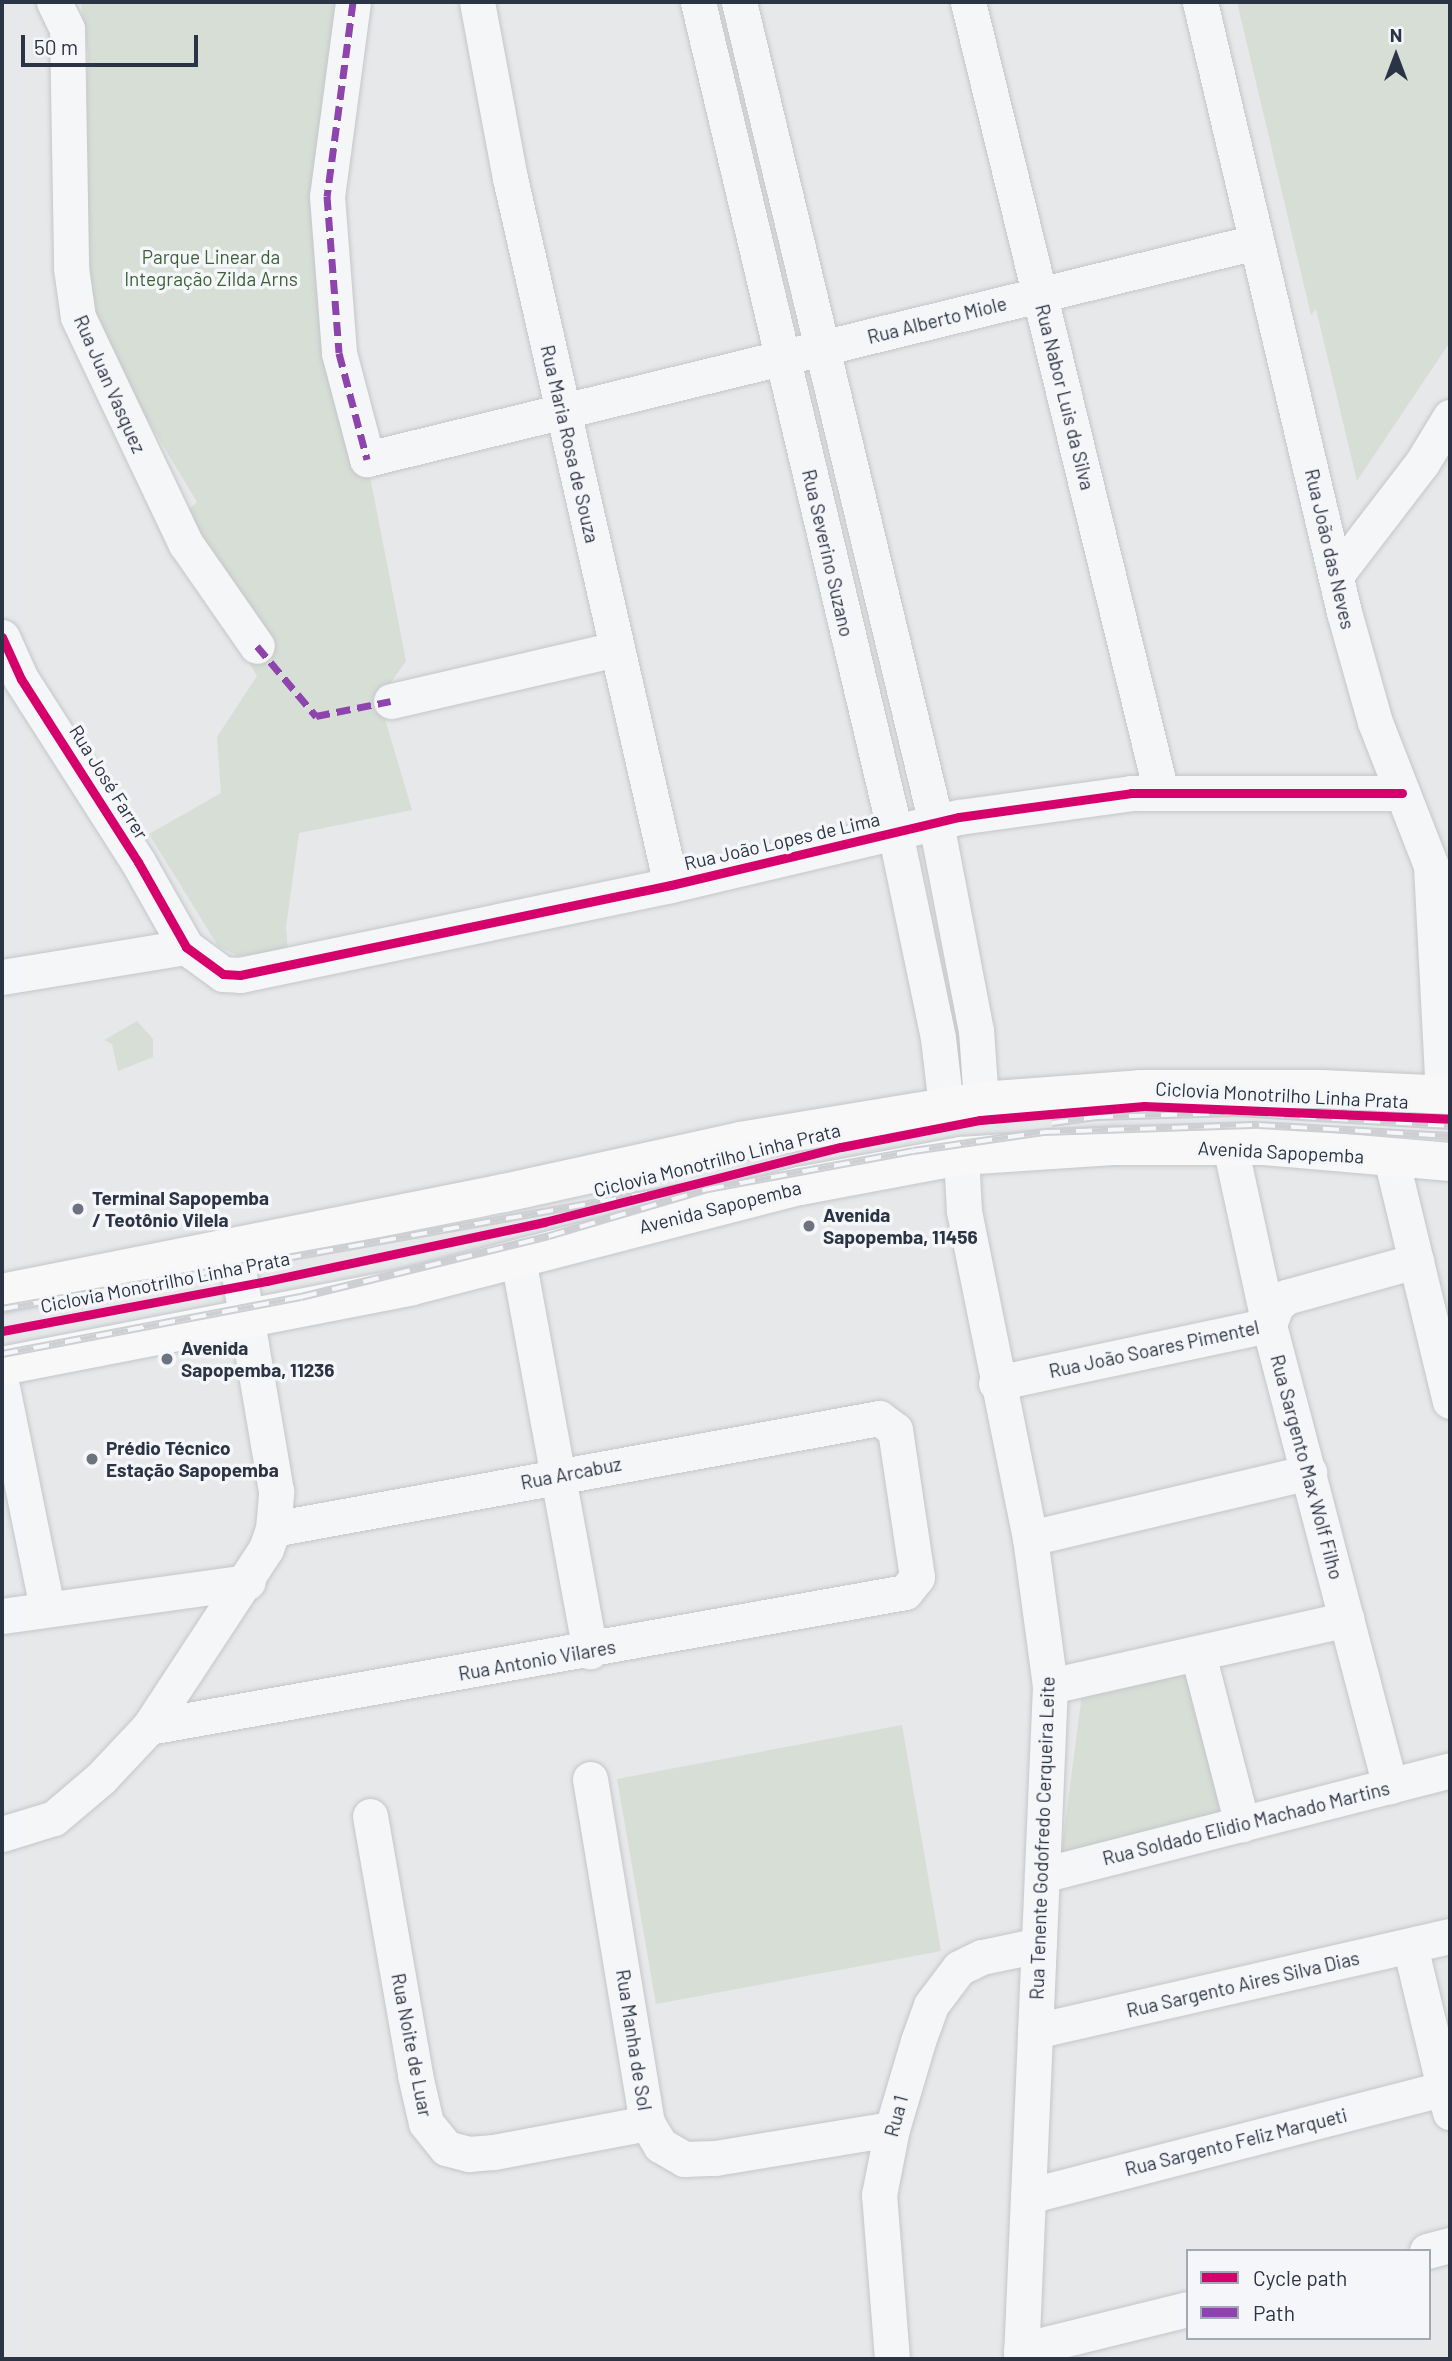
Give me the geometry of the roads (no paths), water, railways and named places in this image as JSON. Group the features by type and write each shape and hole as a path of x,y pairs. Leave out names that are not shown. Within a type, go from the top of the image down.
{"main road":[{"path":"2,1293 740,1141 963,1104 1140,1089 1447,1095"},
{"path":"961,1156 963,1104"},
{"name":"Avenida Sapopemba","path":"2,1366 412,1286 800,1186 961,1156 1113,1146 1230,1146 1450,1162"}],"street":[{"name":"Rua Alberto Miole","path":"353,2 327,197 339,353 367,459 562,410 782,360 1256,242"},
{"name":"Rua Maria Rosa de Souza","path":"477,2 508,164 562,410 671,885"},
{"name":"Rua Severino Suzano","path":"698,2 895,832 938,1038 963,1104"},
{"path":"739,2 936,823 976,1030 963,1104"},
{"name":"Rua Nabor Luis da Silva","path":"968,2 1161,792"},
{"name":"Rua João das Neves","path":"1200,2 1336,575 1375,723 1402,793 1441,859 1447,1095"},
{"name":"Rua Juan Vasquez","path":"56,5 68,29 71,268 78,317 186,544 257,646"},
{"path":"1336,575 1422,463 1450,417"},
{"name":"Rua José Farrer","path":"2,637 12,677 138,862 186,947"},
{"path":"391,701 617,649"},
{"name":"Rua João Lopes de Lima","path":"186,947 208,967 240,975 671,885 936,823 1161,792 1402,793"},
{"path":"2,976 186,947"},
{"name":"Rua Sargento Max Wolf Filho","path":"1230,1146 1269,1325 1390,1786"},
{"name":"Rua Tenente Godofredo Cerqueira Leite","path":"961,1156 964,1211 996,1383 1030,1538 1050,1686 1021,2355"},
{"path":"1391,1158 1450,1401"},
{"path":"2,1833 25,1829 70,1809 149,1727 248,1582 273,1529 276,1491 234,1246"},
{"path":"518,1259 590,1651"},
{"name":"Rua João Soares Pimentel","path":"996,1383 1269,1325 1276,1306 1286,1297 1416,1261"},
{"path":"2,1387 47,1608"},
{"name":"Rua Arcabuz","path":"273,1529 879,1418 895,1430 917,1577"},
{"path":"1030,1538 1309,1472"},
{"name":"Rua Antonio Vilares","path":"149,1727 590,1651 905,1592 917,1577"},
{"path":"2,1615 248,1582"},
{"path":"1050,1686 1346,1619"},
{"path":"1198,1654 1242,1824"},
{"name":"Rua Soldado Elidio Machado Martins","path":"1042,1875 1450,1770"},
{"name":"Rua Manha de Sol","path":"590,1779 647,2123 660,2145 684,2160 892,2129"},
{"name":"Rua Noite de Luar","path":"370,1816 415,2075 426,2123 446,2148 469,2154 494,2152 647,2123"},
{"name":"Rua Sargento Aires Silva Dias","path":"1035,2031 1450,1936"},
{"name":"Rua 1","path":"892,2359 879,2195 892,2129 931,2005 960,1968 982,1957 1039,1945"},
{"path":"1410,1945 1447,2101"},
{"name":"Rua Sargento Feliz Marqueti","path":"1028,2196 1447,2101"},
{"path":"1431,2250 1450,2245"},
{"path":"1021,2355 1186,2310"}],"railway":[{"path":"1052,1123 1097,1117 1236,1113 1450,1126"},
{"path":"2,1354 301,1297 549,1236 708,1189 913,1151 1044,1132 1259,1125 1450,1136"},
{"path":"2,1309 693,1185"}],"place":[{"name":"Terminal Sapopemba / Teotônio Vilela","path":"78,1209"},
{"name":"Avenida Sapopemba, 11456","path":"809,1226"},
{"name":"Avenida Sapopemba, 11236","path":"167,1359"},
{"name":"Prédio Técnico Estação Sapopemba","path":"92,1459"}],"park label":[{"name":"Parque Linear da Integração Zilda Arns","path":"211,268"}]}
